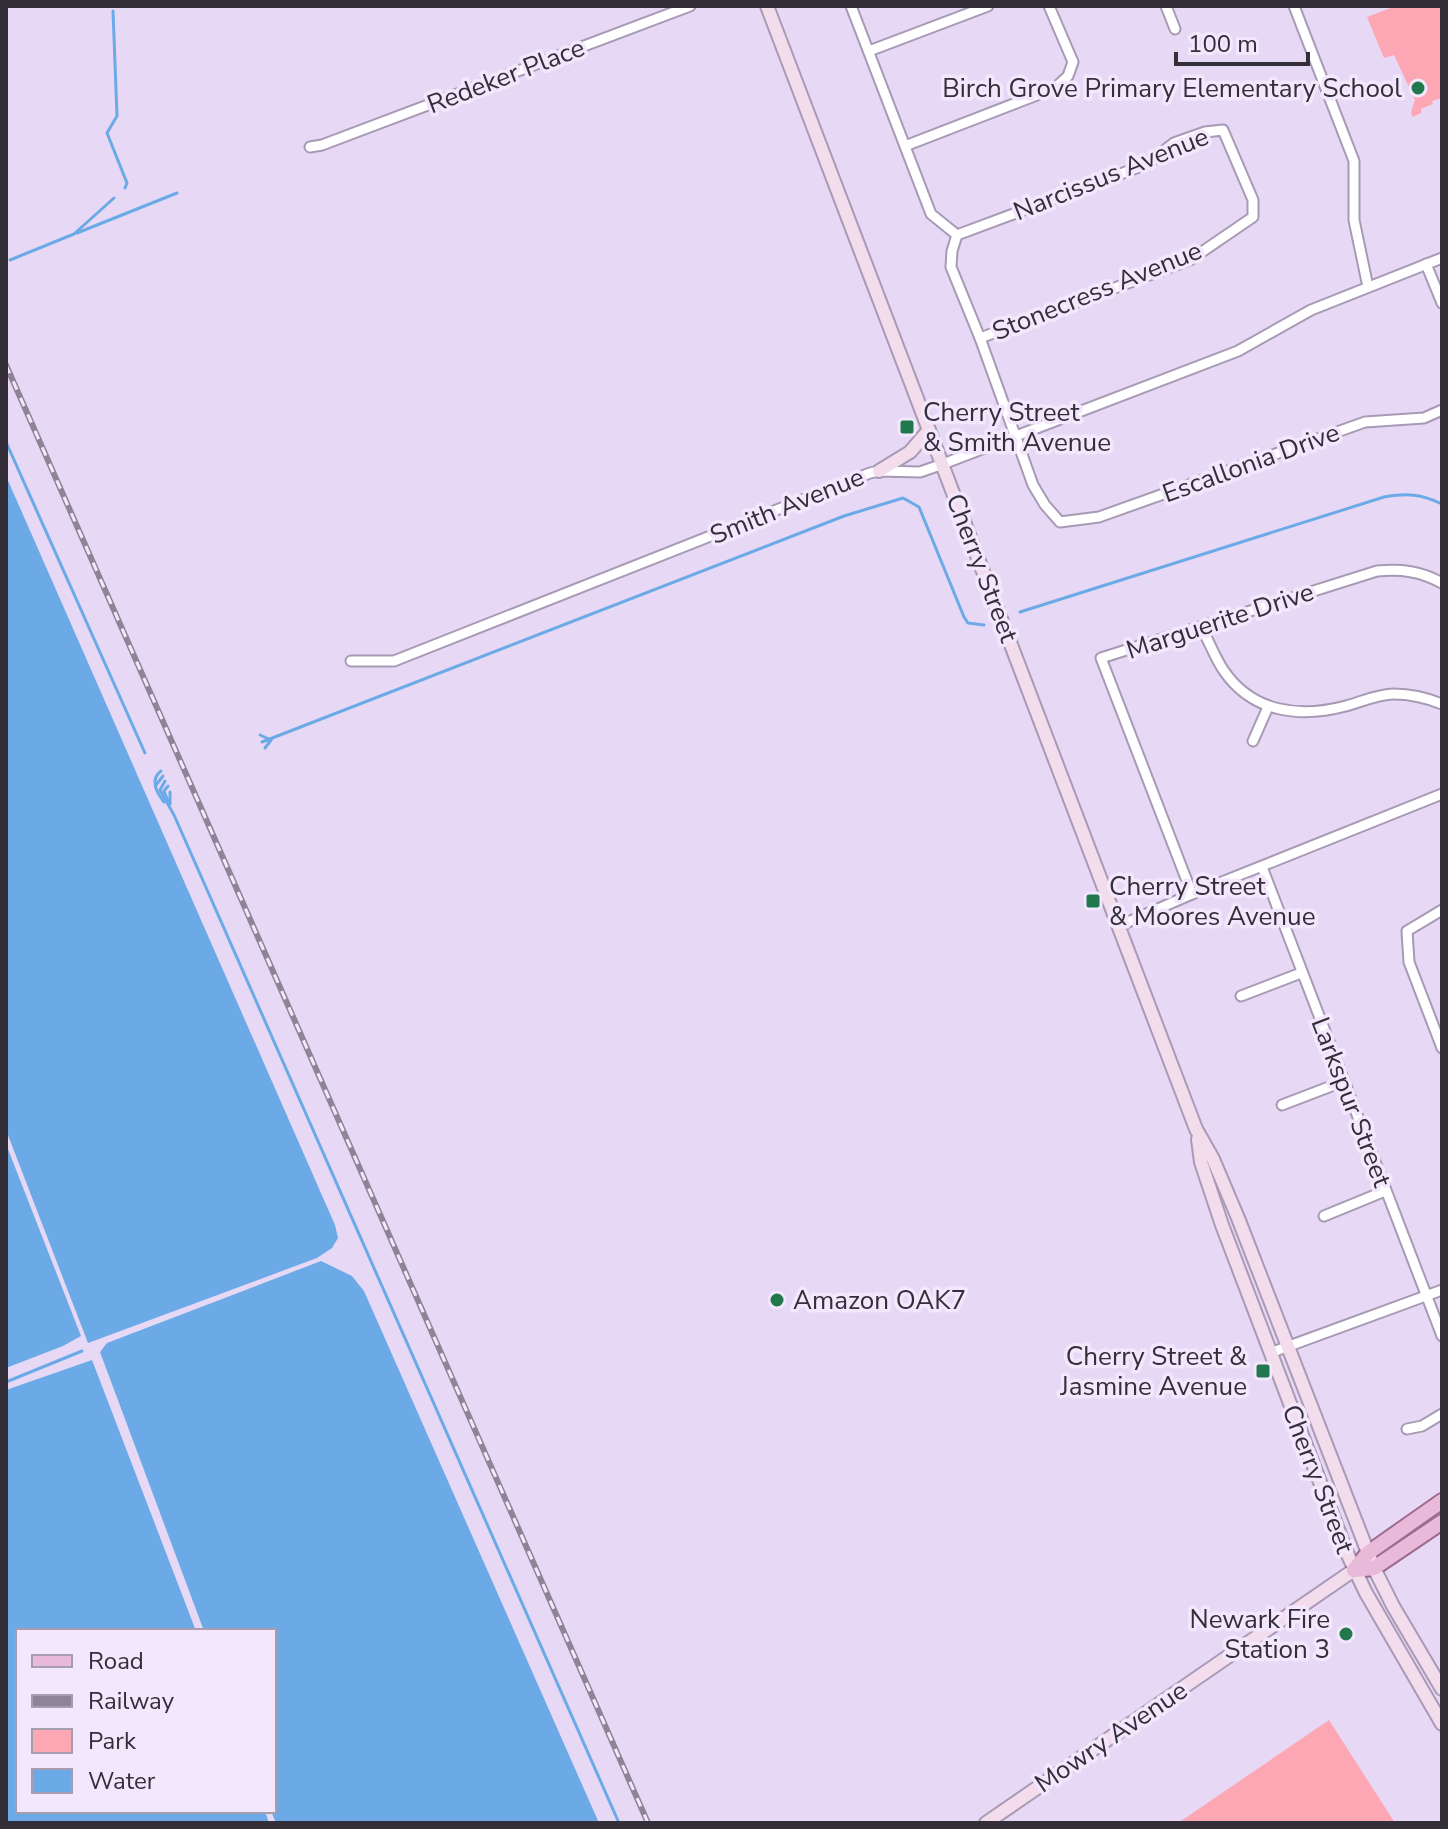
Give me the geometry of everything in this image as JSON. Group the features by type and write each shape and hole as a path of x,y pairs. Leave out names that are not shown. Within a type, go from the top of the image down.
{"main road":[{"name":"Cherry Street","path":"767,6 1196,1129 1213,1159 1374,1568 1442,1689"},
{"path":"879,471 910,452 929,430"},
{"name":"Cherry Street","path":"1196,1129 1209,1188 1354,1570 1442,1724"},
{"name":"Mowry Avenue","path":"986,1823 1354,1570 1368,1553 1442,1501"},
{"name":"Mowry Avenue","path":"1354,1570 1374,1568 1442,1522"}],"street":[{"name":"Redeker Place","path":"310,147 690,6"},
{"path":"851,6 931,214 957,235 951,267 1016,437"},
{"path":"869,51 988,6"},
{"path":"905,146 1055,88 1068,76 1073,62 1049,6"},
{"path":"1166,6 1175,29"},
{"path":"1294,6 1354,161 1354,220 1368,287"},
{"name":"Narcissus Avenue","path":"957,235 1147,164 1174,143 1205,132 1223,130 1253,200 1253,217"},
{"name":"Stonecress Avenue","path":"980,338 1190,260 1253,217"},
{"name":"Smith Avenue","path":"351,661 394,661 879,471 920,472 943,464 1238,351 1311,310 1442,258"},
{"path":"1426,264 1442,303"},
{"name":"Escallonia Drive","path":"1016,437 1033,485 1060,522 1099,517 1365,422 1424,418 1442,410"},
{"name":"Marguerite Drive","path":"1192,894 1101,658 1377,571 1403,569 1442,583"},
{"path":"1201,627 1223,670 1239,690 1268,707 1305,713 1391,693 1426,697 1442,704"},
{"path":"1253,741 1268,707"},
{"path":"1119,926 1442,794"},
{"name":"Larkspur Street","path":"1262,867 1442,1336"},
{"path":"1441,1041 1409,962 1407,931 1442,910"},
{"path":"1241,996 1301,973"},
{"path":"1431,1017 1442,1014"},
{"path":"1282,1105 1342,1082"},
{"path":"1324,1216 1385,1191"},
{"path":"1270,1353 1442,1290"},
{"path":"1407,1429 1422,1426 1442,1414"}],"green space":[{"path":"1396,6 1442,6 1442,98 1432,101 1433,104 1412,117 1415,100 1394,55 1384,58 1367,17"},
{"path":"1329,1720 1395,1823 1178,1823"}],"water":[{"path":"6,476 335,1225 338,1238 332,1248 317,1258 88,1343 6,1130"},
{"path":"6,1144 81,1336 6,1368"},
{"path":"321,1261 352,1276 364,1291 599,1823 276,1823 272,1813 276,1813 276,1629 203,1629 100,1352 107,1343"},
{"path":"92,1360 195,1629 16,1629 16,1813 266,1813 269,1823 6,1823 6,1390"}],"waterway":[{"path":"113,11 117,116 107,133 127,183 125,188"},
{"path":"77,233 177,193"},
{"path":"10,260 74,234 114,198"},
{"path":"6,442 145,753"},
{"path":"1020,612 1384,497 1414,495 1442,504"},
{"path":"262,742 844,516 903,498 919,507 964,617 968,623 984,625"},
{"path":"260,735 271,740"},
{"path":"265,748 271,740"},
{"path":"161,771 155,786 164,802"},
{"path":"156,785 163,776"},
{"path":"165,781 160,790 174,815 619,1823"},
{"path":"168,786 164,791 169,804"},
{"path":"170,792 170,804"},
{"path":"6,1382 82,1351"}],"railway":[{"path":"6,365 648,1823"}],"place":[{"name":"Birch Grove Primary Elementary School","path":"1418,88"},
{"name":"Cherry Street & Smith Avenue","path":"907,427"},
{"name":"Cherry Street & Moores Avenue","path":"1093,901"},
{"name":"Amazon OAK7","path":"777,1300"},
{"name":"Cherry Street & Jasmine Avenue","path":"1263,1371"},
{"name":"Newark Fire Station 3","path":"1346,1634"}]}
